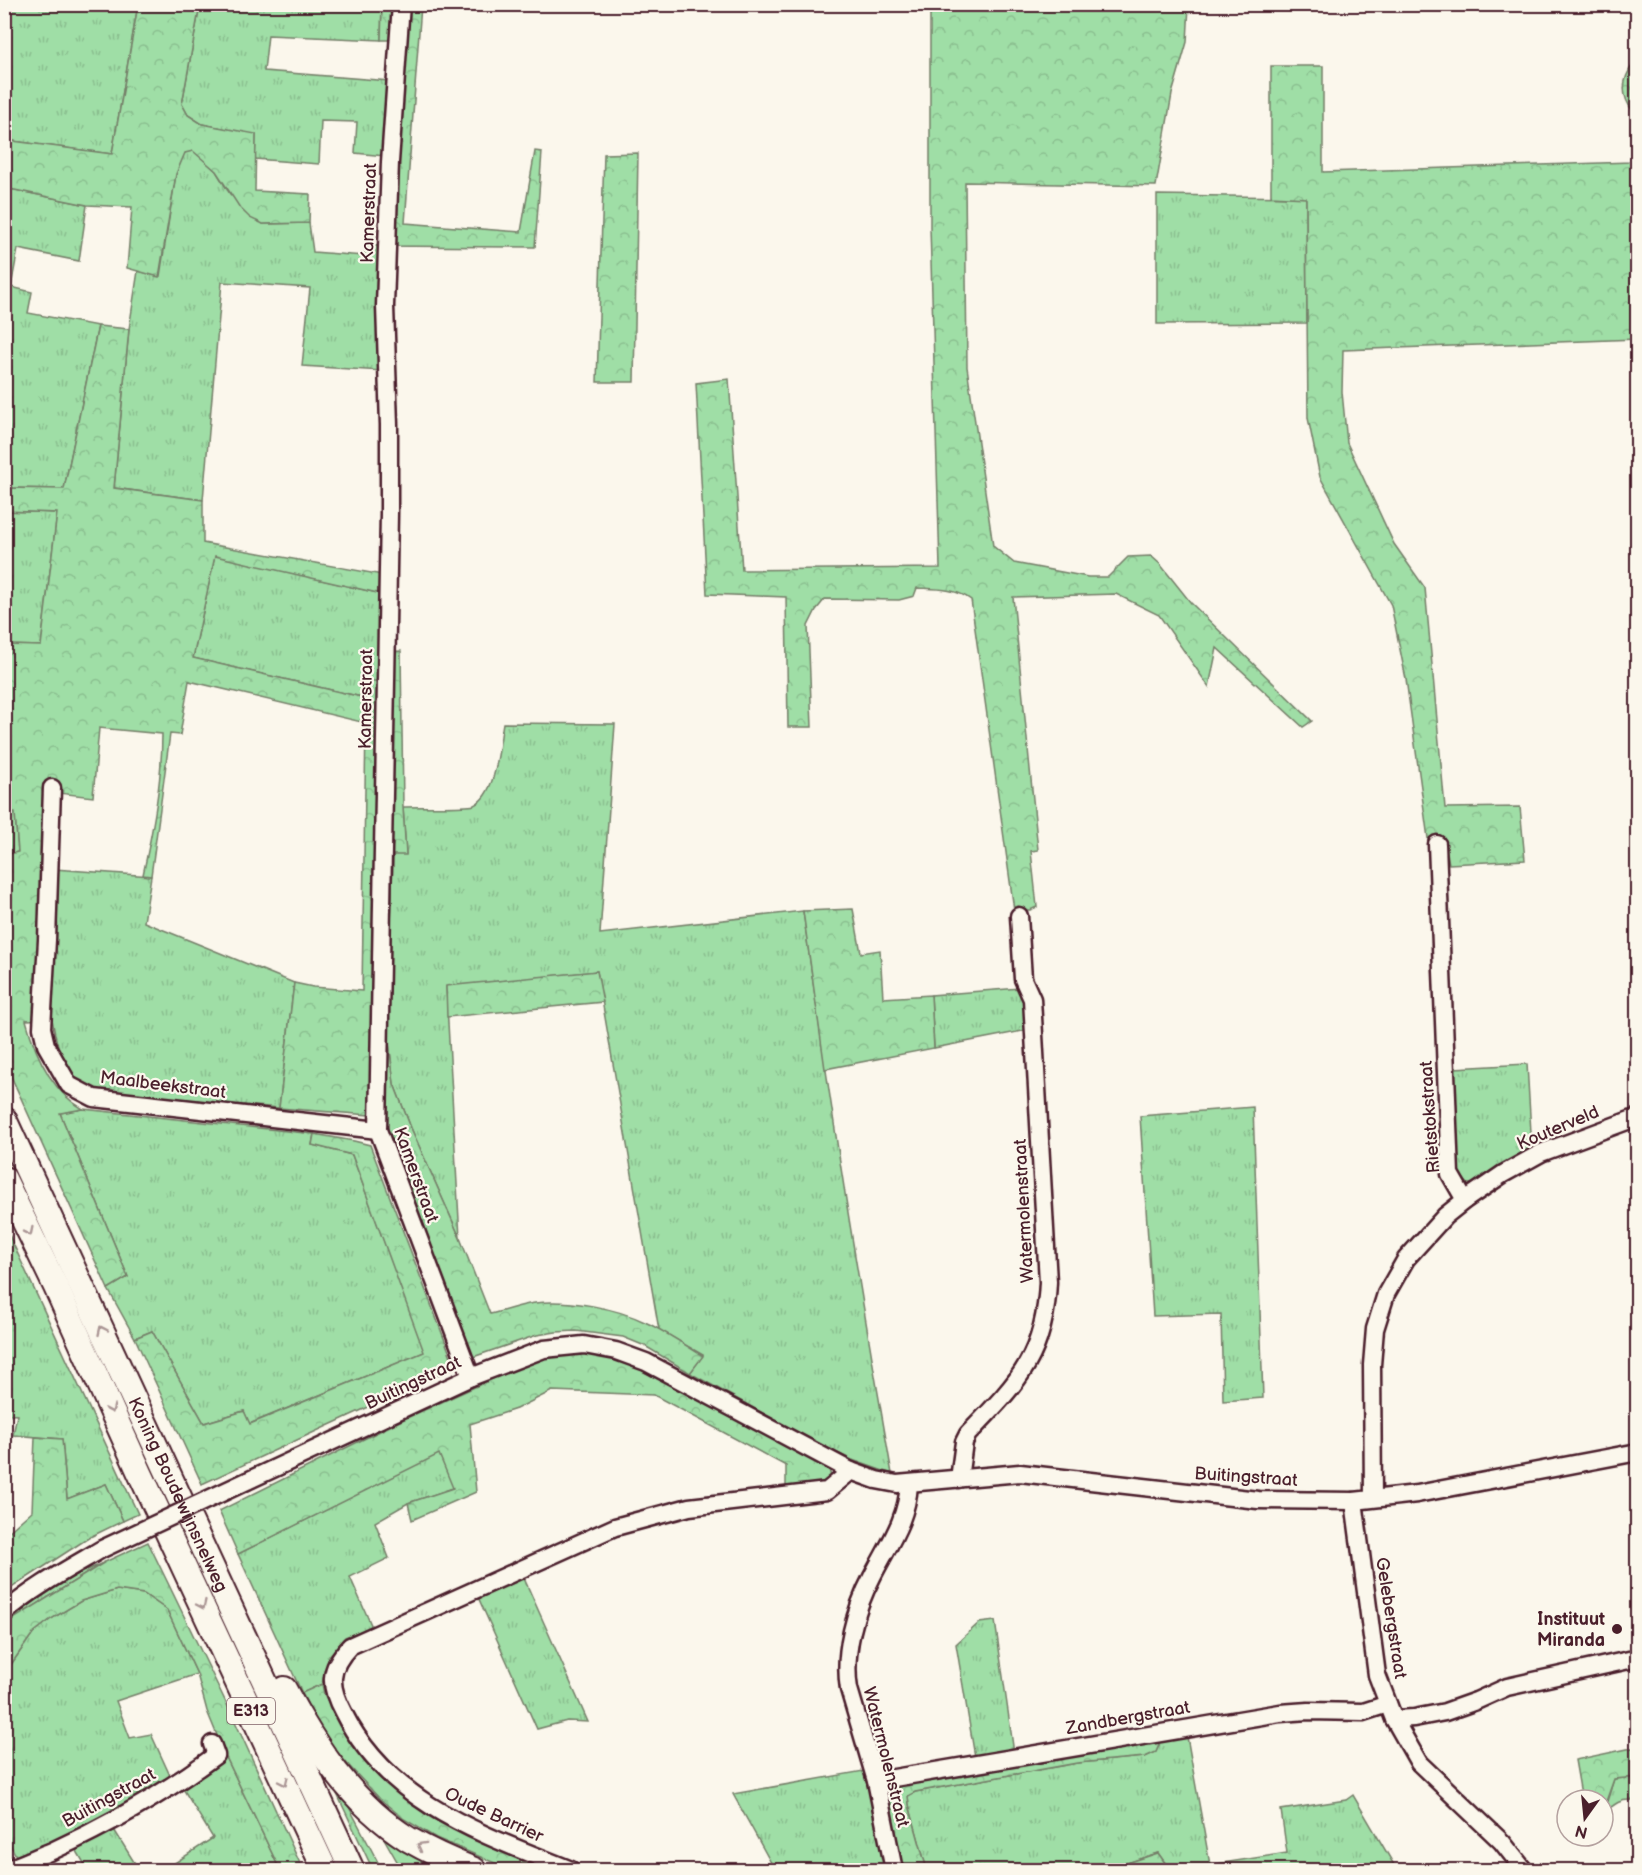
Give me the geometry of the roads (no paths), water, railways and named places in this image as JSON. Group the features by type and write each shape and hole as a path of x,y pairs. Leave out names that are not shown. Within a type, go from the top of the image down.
{"highway":[{"name":"Koning Boudewijnsnelweg","path":"4,1119 352,1870"},
{"name":"Koning Boudewijnsnelweg","path":"4,1179 326,1870"},
{"path":"248,1648 268,1659 307,1732 332,1768 361,1801 391,1827 408,1838 447,1860 474,1870"}],"street":[{"name":"Kamerstraat","path":"401,4 390,162 385,306 389,513 378,1130 471,1377"},
{"name":"Maalbeekstraat","path":"52,788 42,1028 46,1045 69,1085 94,1098 378,1130"},
{"name":"Rietstokstraat","path":"1437,844 1450,1174 1465,1200"},
{"name":"Watermolenstraat","path":"959,1479 964,1442 968,1434 1011,1389 1025,1368 1035,1351 1047,1308 1048,1282 1033,1008 1032,999 1023,978 1019,916"},
{"name":"Kouterveld","path":"1465,1200 1503,1174 1541,1153 1638,1117"},
{"path":"1373,1498 1372,1365 1375,1329 1380,1311 1395,1276 1406,1259 1428,1233 1465,1200"},
{"name":"Buitingstraat","path":"4,1613 55,1576 102,1549 471,1377 544,1349 584,1345 616,1351 646,1362 851,1470 876,1480 897,1484 1020,1473 1258,1500 1354,1501 1417,1494 1638,1452"},
{"name":"Oude Barrier","path":"571,1870 471,1829 436,1810 404,1788 377,1763 349,1725 332,1687 334,1669 339,1657 350,1646 615,1527 689,1507 827,1491 851,1470"},
{"name":"Watermolenstraat","path":"894,1870 876,1781 849,1689 847,1668 851,1639 860,1606 872,1577 899,1528 907,1506 909,1484"},
{"name":"Gelebergstraat","path":"1354,1501 1377,1675 1391,1712 1419,1763 1502,1842 1524,1870"},
{"name":"Zandbergstraat","path":"876,1781 1269,1714 1308,1711 1391,1712 1414,1718 1445,1712 1507,1687 1638,1658"},
{"name":"Buitingstraat","path":"4,1870 66,1844 131,1812 185,1778 216,1755 212,1744"}],"place":[{"name":"Instituut Miranda","path":"1617,1629"}]}
